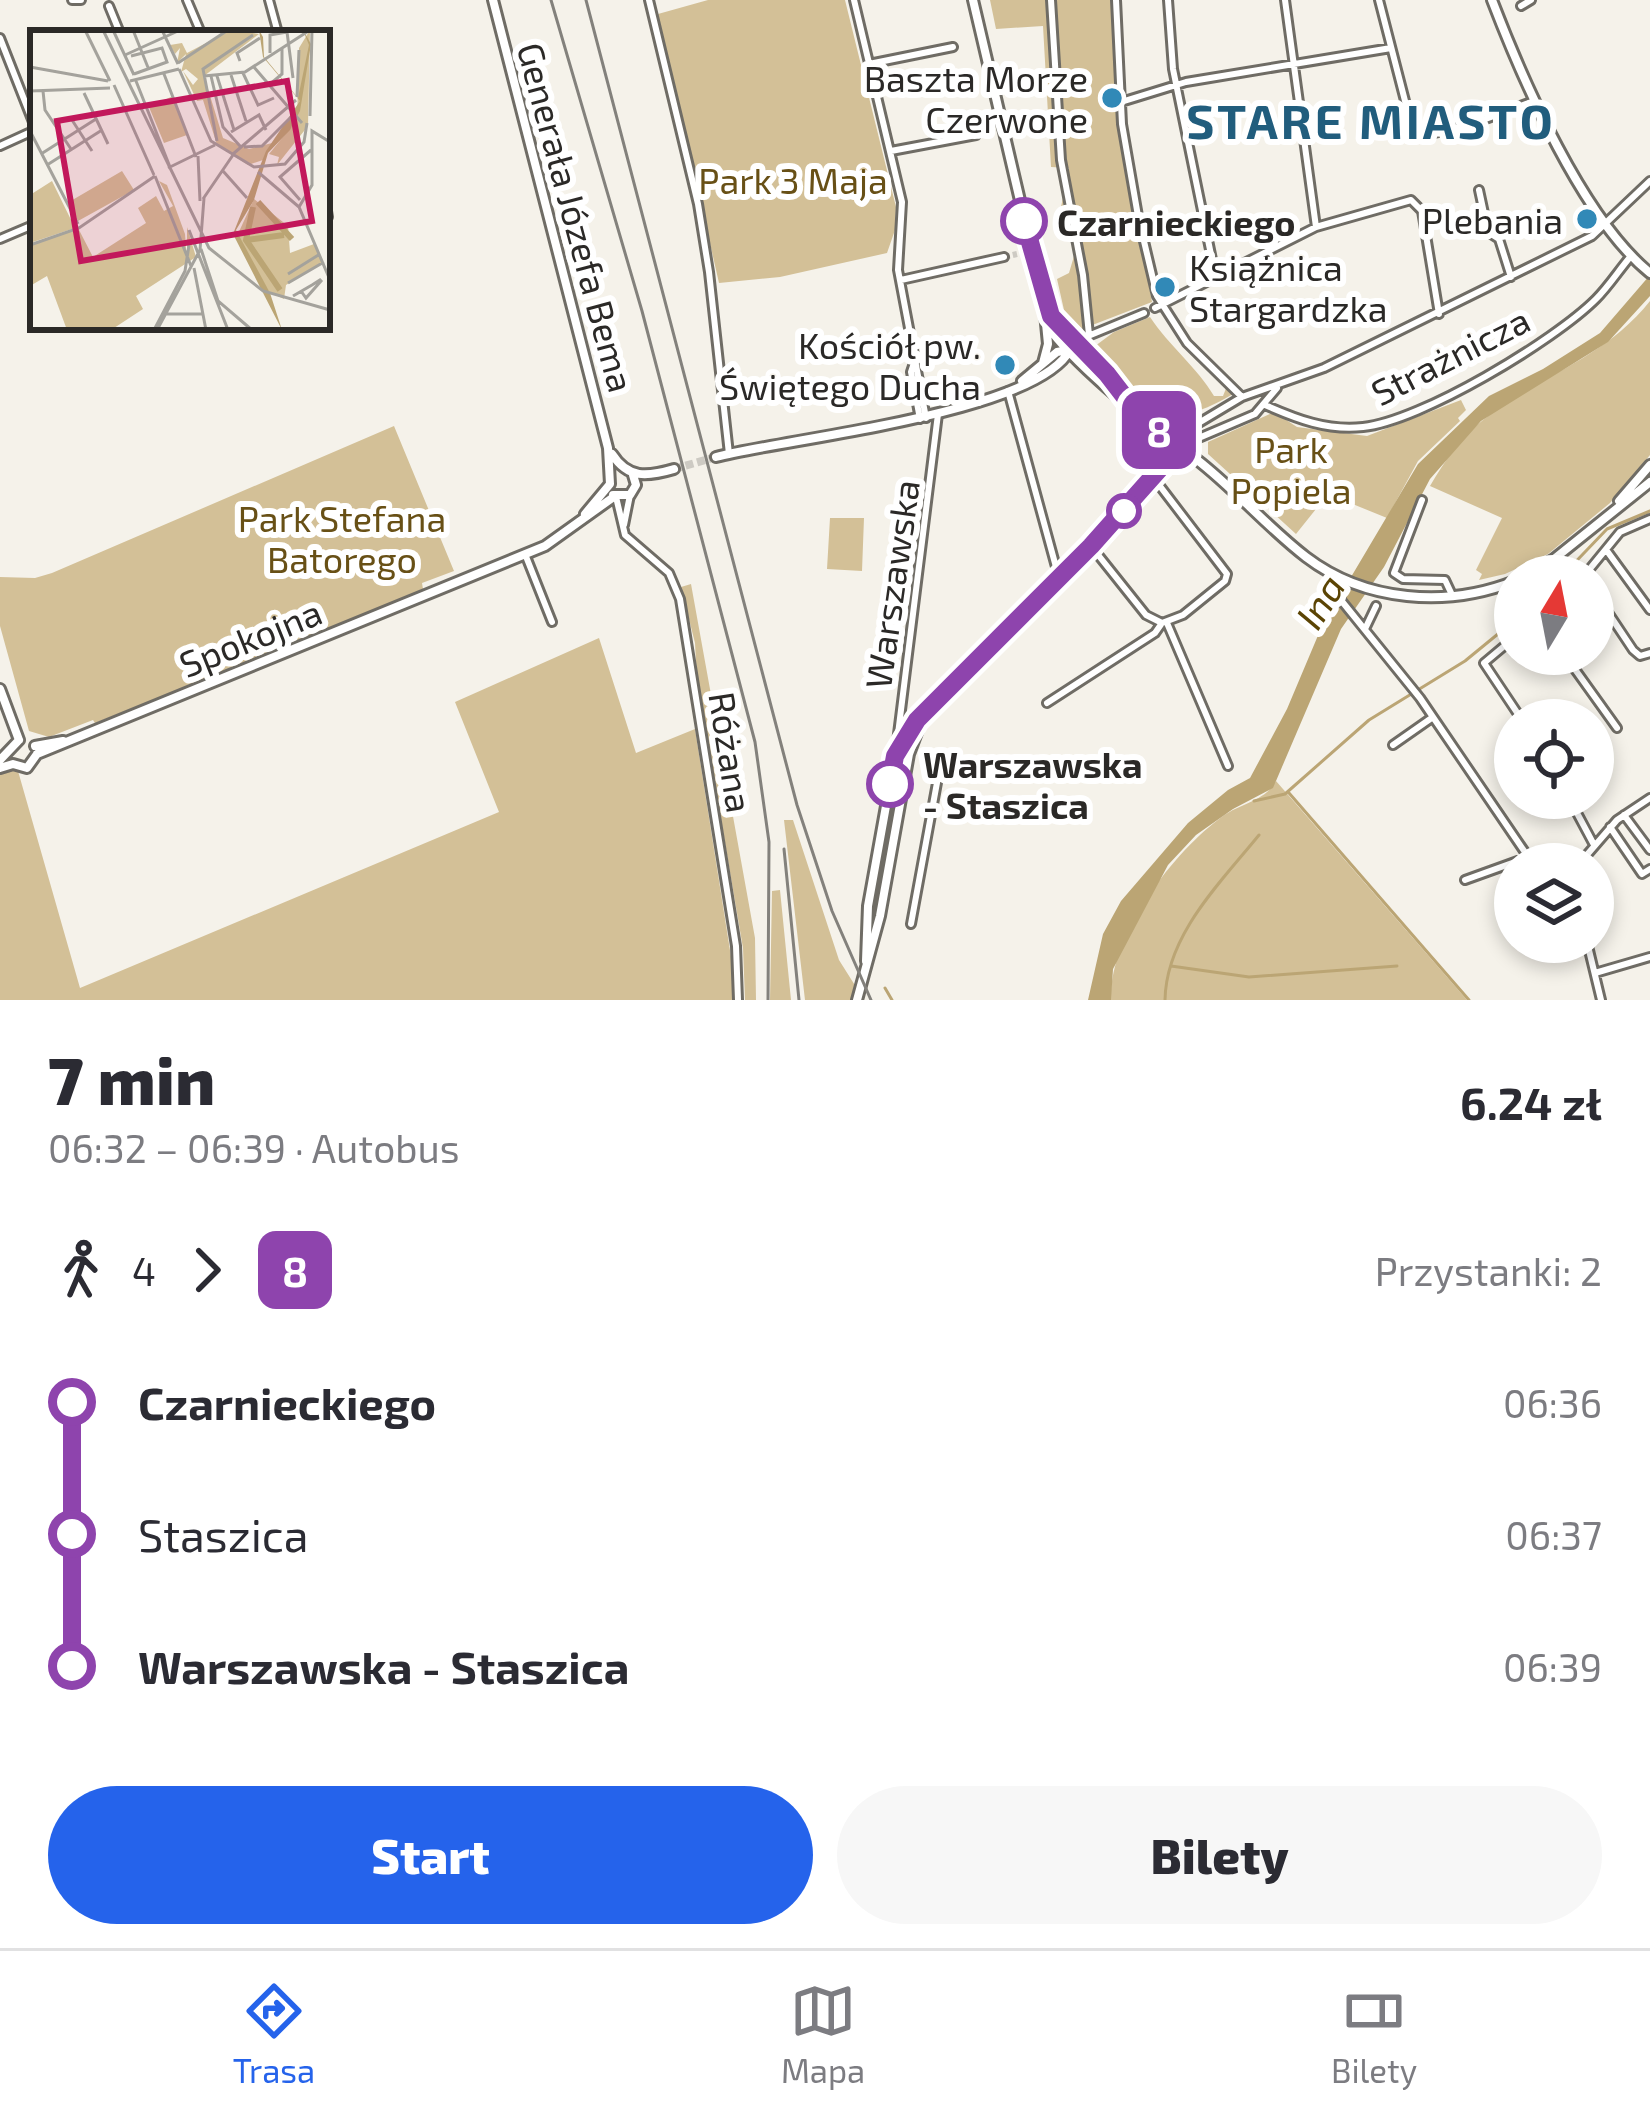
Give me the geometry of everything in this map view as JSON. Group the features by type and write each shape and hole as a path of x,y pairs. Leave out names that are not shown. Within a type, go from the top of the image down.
{"street":[{"path":"187,0 200,30"},
{"path":"269,0 277,30"},
{"name":"Generała Józefa Bema","path":"493,0 608,448 615,497"},
{"path":"649,0 698,204 729,454"},
{"path":"854,0 903,211 898,256 923,418"},
{"path":"973,0 1026,252 1044,303 1048,344 1043,363"},
{"path":"1051,0 1061,160 1089,335"},
{"path":"1116,0 1121,102 1138,216 1159,307 1187,343 1242,397"},
{"path":"1168,0 1176,86 1216,279"},
{"path":"1285,0 1316,227"},
{"path":"1379,0 1414,135 1424,138 1536,101"},
{"path":"1492,0 1563,156 1606,224 1646,270"},
{"path":"1521,6 1531,0"},
{"path":"109,6 119,30"},
{"path":"1498,16 1510,11"},
{"path":"0,38 30,114"},
{"path":"869,64 953,47"},
{"path":"1121,102 1176,86 1391,48"},
{"path":"0,146 30,132"},
{"path":"890,152 976,136"},
{"path":"895,758 927,710 1091,546 1192,427 1242,397 1439,314 1592,236 1650,181"},
{"path":"1479,190 1489,233 1498,237 1511,277"},
{"path":"1159,307 1316,227 1415,201 1422,211 1439,314"},
{"path":"0,239 30,226"},
{"name":"Strażnicza","path":"1265,405 1322,425 1367,427 1392,420 1463,386 1566,325 1599,297 1631,256"},
{"path":"901,280 1004,257"},
{"path":"1044,303 1081,363 1310,560 1342,578 1384,592 1453,597 1494,586"},
{"path":"1009,389 1059,351 1144,313"},
{"path":"1046,324 1091,358 1127,400"},
{"path":"1059,364 1073,346"},
{"path":"716,457 923,418 1009,389 1059,364 1081,363"},
{"path":"1180,446 1245,419 1265,405 1279,385"},
{"path":"1009,389 1059,578"},
{"name":"Warszawska","path":"866,961 868,907 895,758 938,414"},
{"name":"Generała Józefa Bema","path":"608,448 629,473"},
{"path":"1611,512 1650,465"},
{"path":"610,481 629,473 674,470"},
{"path":"625,535 615,497 663,472"},
{"path":"625,535 632,492 629,473"},
{"path":"1047,703 1155,634 1164,622 1183,615 1227,578 1153,477"},
{"name":"Spokojna","path":"579,520 610,481"},
{"path":"1559,555 1650,482"},
{"name":"Spokojna","path":"5,762 30,766 36,750 545,546 615,497"},
{"path":"1422,500 1394,573 1403,579 1445,580 1453,597"},
{"path":"1603,555 1619,532 1650,519"},
{"name":"Różana","path":"625,535 669,573 680,599 736,946 738,1000"},
{"path":"1091,546 1146,615 1164,622 1228,766"},
{"path":"1607,551 1650,610"},
{"path":"526,554 551,622"},
{"path":"1336,594 1420,698 1517,843"},
{"path":"1365,629 1376,606"},
{"path":"1614,621 1634,650 1648,654"},
{"path":"1494,654 1484,662 1508,699"},
{"path":"1579,675 1617,728"},
{"path":"0,689 19,740"},
{"path":"900,717 915,726"},
{"path":"1393,745 1433,717"},
{"name":"Warszawska","path":"856,1000 880,916 915,726"},
{"path":"5,762 10,747 19,740 36,750"},
{"path":"895,758 904,758 906,769"},
{"path":"911,924 941,761"},
{"path":"1580,819 1593,843 1647,800 1650,812"},
{"path":"1624,815 1650,850"},
{"path":"1610,827 1642,874 1650,869"},
{"path":"1465,880 1494,871"},
{"path":"868,907 880,916"},
{"path":"1595,974 1650,956"},
{"path":"1592,963 1601,1000"}],"green space":[{"name":"Park 3 Maja","path":"708,0 845,0 896,207 887,253 780,277 719,283 658,14"},
{"path":"990,0 1111,0 1118,115 1152,302 1082,329 1064,310 1057,279 1069,273 1077,246 1061,207 1069,168 1051,167 1043,26 996,29"},
{"path":"1650,301 1650,455 1610,503 1548,554 1494,555 1494,577 1479,580 1482,574 1476,570 1502,518 1430,486 1435,477 1483,420 1591,353"},
{"path":"1150,317 1214,396 1223,396 1227,386 1235,393 1208,407 1168,416 1139,402 1091,349 1114,332"},
{"name":"Park Popiela","path":"1461,400 1466,410 1460,421 1418,461 1387,518 1328,494 1296,534 1208,454 1208,442 1274,412 1297,427 1367,436"},
{"name":"Park Stefana Batorego","path":"394,426 454,571 422,583 423,589 387,608 95,723 49,737 29,731 0,626 0,577 35,578 52,573"},
{"path":"830,518 864,518 862,571 827,569"},
{"path":"691,584 755,938 756,1000 745,1000 743,948 697,679 695,643 681,587"},
{"path":"599,638 636,753 695,729 735,982 732,1000 0,1000 0,774 7,772 0,770 18,771 80,988 499,812 455,702"},
{"path":"1276,781 1467,1000 1111,1000 1113,975 1132,923 1165,873 1204,832 1266,793"},
{"path":"784,820 793,820 839,960 856,987 853,1000 805,1000"},
{"path":"780,890 791,1000 770,1000 772,891"}],"shaded area":[{"path":"1650,275 1650,296 1608,342 1481,421 1430,479 1384,567 1341,629 1273,788 1196,835 1168,865 1113,969 1111,1000 1088,1000 1103,934 1121,901 1188,823 1250,778 1287,709 1322,626 1418,464 1489,396 1600,333"}],"waterway":[{"path":"1582,555 1607,529 1650,511"},
{"path":"1254,801 1285,794 1369,720 1465,661 1494,637"},
{"path":"1289,793 1469,1000"},
{"path":"1165,1000 1168,976 1185,932 1259,835"},
{"path":"1171,966 1249,977 1397,966"},
{"path":"885,988 892,1000"}],"tunnel":[{"path":"1004,257 1017,254"},
{"path":"674,469 716,457"}],"railway":[{"path":"551,0 642,311 755,742 769,842 768,1000"},
{"path":"586,0 797,805 832,911 871,1000"},
{"path":"784,849 799,1000"}],"bus line":[{"name":"8","path":"890,784 895,756 917,720 1091,546 1180,446 1127,400 1051,316 1024,221"}],"place":[{"name":"Baszta Morze Czerwone","path":"1112,98"},
{"name":"Plebania","path":"1587,219"},
{"name":"Czarnieckiego","path":"1024,221"},
{"name":"Książnica Stargardzka","path":"1165,287"},
{"name":"Kościół pw. Świętego Ducha","path":"1005,365"},
{"name":"Warszawska - Staszica","path":"890,784"}],"district":[{"name":"STARE MIASTO","path":"1371,120"}],"water label":[{"name":"Ina","path":"1319,601"}]}
